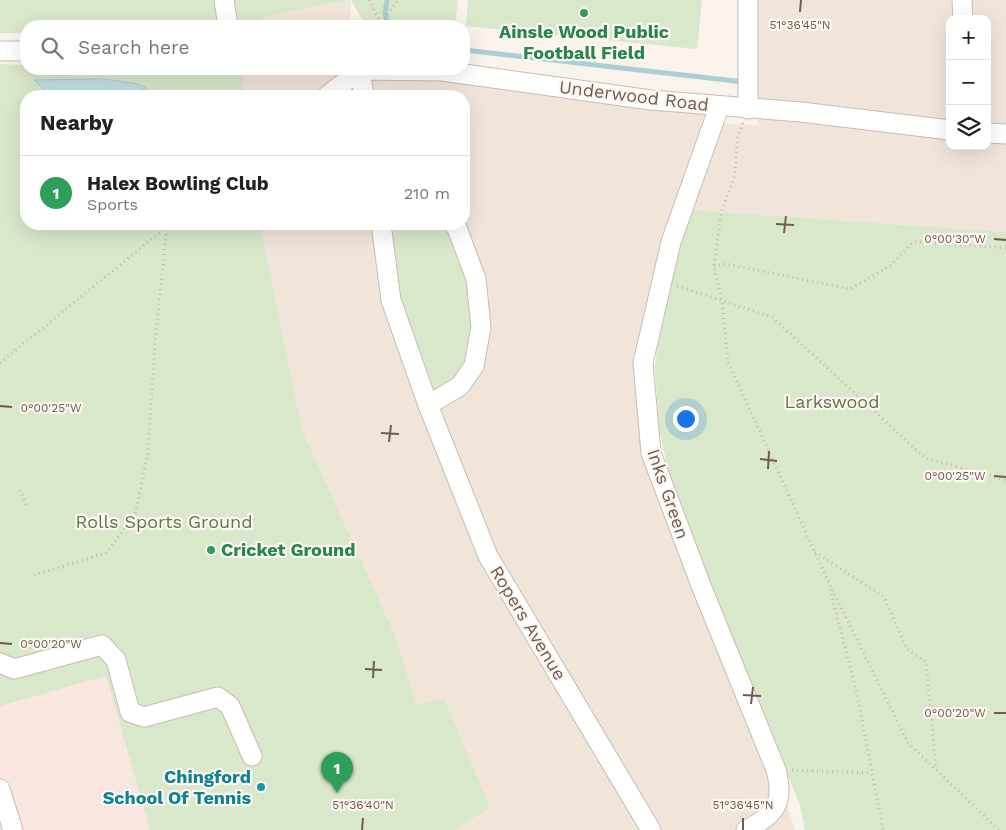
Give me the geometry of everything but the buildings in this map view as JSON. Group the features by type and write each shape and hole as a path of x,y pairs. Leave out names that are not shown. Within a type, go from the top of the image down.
{"street":[{"path":"224,0 227,20"},
{"path":"748,0 748,109"},
{"path":"962,0 963,15"},
{"path":"0,51 20,51"},
{"path":"335,90 354,75"},
{"path":"361,75 363,90"},
{"name":"Underwood Road","path":"470,75 651,100 801,112 946,130"},
{"name":"Inks Green","path":"720,107 671,242 643,363 652,453 702,588 776,770 780,786 778,803 770,816 746,830"},
{"path":"991,133 1006,134"},
{"name":"Ropers Avenue","path":"382,230 391,300 428,405 488,556 651,830"},
{"path":"428,405 460,386 474,366 481,327 476,279 458,230"},
{"path":"0,663 14,669 102,645 116,660 130,712 144,717 218,697 230,706 252,756"},
{"path":"0,789 13,830"}],"path":[{"path":"369,0 378,20"},
{"path":"394,0 394,6"},
{"path":"384,20 398,0"},
{"path":"748,109 737,139 735,174 721,213 714,266 722,302 728,362 828,581 908,743 999,830"},
{"path":"0,364 163,230"},
{"path":"34,575 106,553 134,514 148,451 154,342 168,230"},
{"path":"714,266 726,264 850,288 890,266 913,242 1006,248"},
{"path":"662,280 722,302 772,317 925,458 1006,480"},
{"path":"20,490 26,505"},
{"path":"815,551 884,598 907,649 926,662 936,770"},
{"path":"828,581 857,694 883,830"},
{"path":"776,770 872,773"}],"shaded area":[{"path":"351,0 350,20 262,20 263,17"},
{"path":"758,0 1006,0 1006,232 692,210 724,124 758,125"},
{"path":"243,75 387,75 420,80 464,82 705,114 664,235 633,373 643,457 689,573 788,808 795,830 454,830 490,808 416,705 394,633 302,430 261,230 470,230 470,90 244,90"},
{"path":"106,676 150,830 0,830 0,706"}],"green space":[{"path":"0,0 216,0 219,20 20,20 20,33 0,33"},
{"path":"233,0 350,0 263,17 262,20 235,20"},
{"path":"351,0 458,0 456,20 363,20"},
{"name":"Ainsle Wood Public Football Field","path":"468,0 702,0 697,49 470,26 470,20 466,20"},
{"name":"Rolls Sports Ground","path":"0,64 20,65 20,75 243,75 244,90 20,90 20,230 261,230 302,430 394,633 416,704 444,699 490,808 454,830 150,830 106,676 0,706"},
{"name":"Larkswood","path":"692,210 1006,232 1006,830 805,830 800,805 674,499 659,427 655,367 663,305"},
{"path":"383,230 456,230 476,279 474,366 428,405"}],"water":[{"path":"104,79 138,84 146,88 140,90 44,90 34,80"}],"waterway":[{"path":"387,0 385,13 387,20"},
{"path":"470,51 744,82"}],"place":[{"name":"Ainsle Wood Public Football Field","path":"584,13"},
{"name":"Cricket Ground","path":"211,550"},
{"name":"Chingford School Of Tennis","path":"261,787"},
{"name":"Halex Bowling Club","path":"337,793"}]}
